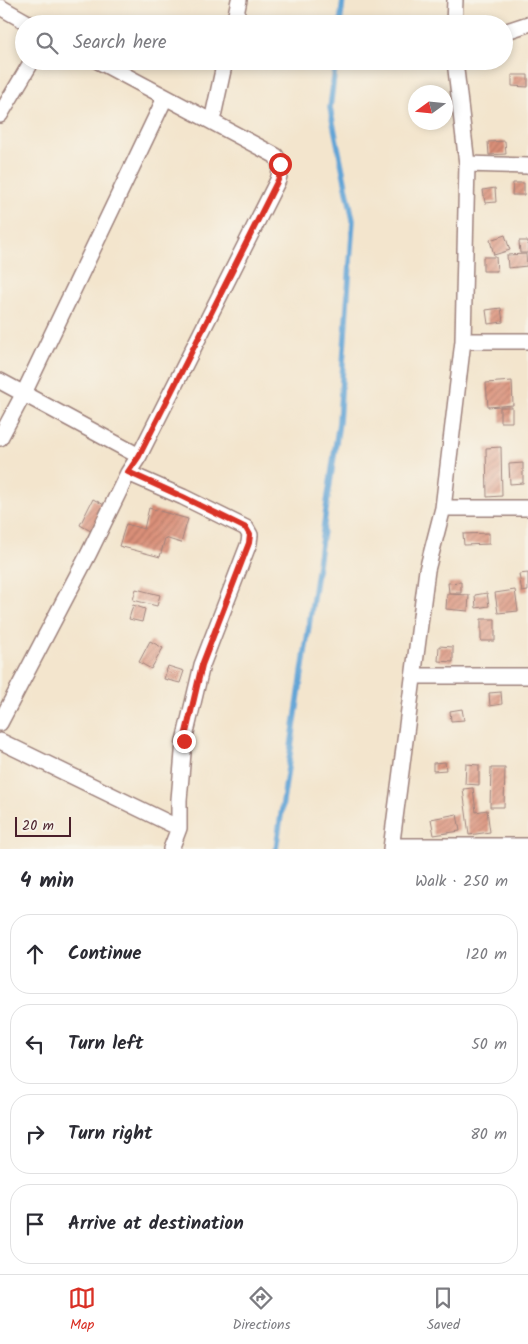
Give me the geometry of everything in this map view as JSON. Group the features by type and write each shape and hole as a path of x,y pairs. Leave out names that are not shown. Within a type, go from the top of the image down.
{"street":[{"path":"236,15 239,0"},
{"path":"454,15 455,0"},
{"path":"0,6 15,15"},
{"path":"513,29 528,24"},
{"path":"0,116 27,70"},
{"path":"0,723 89,553 128,472 139,456 281,172 276,156 115,70"},
{"path":"212,121 224,70"},
{"path":"456,70 467,164 463,341 444,508 427,570 392,848 528,846"},
{"path":"0,438 24,393 166,98"},
{"path":"467,164 528,166"},
{"path":"463,341 528,341"},
{"path":"0,382 24,393 139,456"},
{"path":"128,472 246,528 250,535 249,543 200,675 184,741 179,828 171,849"},
{"path":"444,508 528,508"},
{"path":"414,676 528,676"},
{"path":"0,741 179,828"}],"building":[{"path":"512,75 528,75 528,87 512,86"},
{"path":"505,141 506,154 489,155 488,142"},
{"path":"513,183 524,183 524,195 512,195"},
{"path":"495,188 496,202 485,203 483,190"},
{"path":"505,235 510,250 494,255 490,240"},
{"path":"519,241 528,241 528,253 520,253"},
{"path":"526,254 527,266 508,268 507,255"},
{"path":"483,257 496,257 497,271 483,271"},
{"path":"501,308 503,322 488,324 486,310"},
{"path":"512,381 513,405 488,407 486,383"},
{"path":"500,407 512,407 512,422 500,422"},
{"path":"501,447 502,496 487,497 486,448"},
{"path":"523,463 523,483 510,484 509,464"},
{"path":"93,499 110,508 96,534 80,525"},
{"path":"149,508 188,519 181,543 165,538 160,557 119,546 126,524 144,529"},
{"path":"489,533 489,544 464,545 463,534"},
{"path":"528,573 528,591 522,592 519,574"},
{"path":"461,582 461,593 449,593 448,583"},
{"path":"136,589 160,595 157,606 133,600"},
{"path":"515,590 518,611 498,613 495,593"},
{"path":"487,593 489,606 476,608 475,595"},
{"path":"447,594 469,595 468,611 446,609"},
{"path":"133,605 145,609 142,622 129,619"},
{"path":"481,619 495,619 495,641 481,641"},
{"path":"150,641 163,648 151,669 139,662"},
{"path":"439,646 453,647 453,662 438,661"},
{"path":"168,666 184,671 180,683 164,679"},
{"path":"501,692 502,704 490,706 489,693"},
{"path":"462,709 464,720 451,721 450,711"},
{"path":"445,762 446,770 433,771 433,763"},
{"path":"466,764 479,765 479,785 465,784"},
{"path":"491,768 505,768 504,807 490,807"},
{"path":"473,788 476,812 487,810 490,832 469,835 463,789"},
{"path":"457,814 460,831 434,835 431,819"}],"waterway":[{"path":"341,15 343,0"},
{"path":"276,849 339,422 353,220 330,108 335,70"}],"route":[{"path":"184,741 202,665 249,543 250,535 246,528 128,472 139,456 278,180 281,172 280,164"}]}
